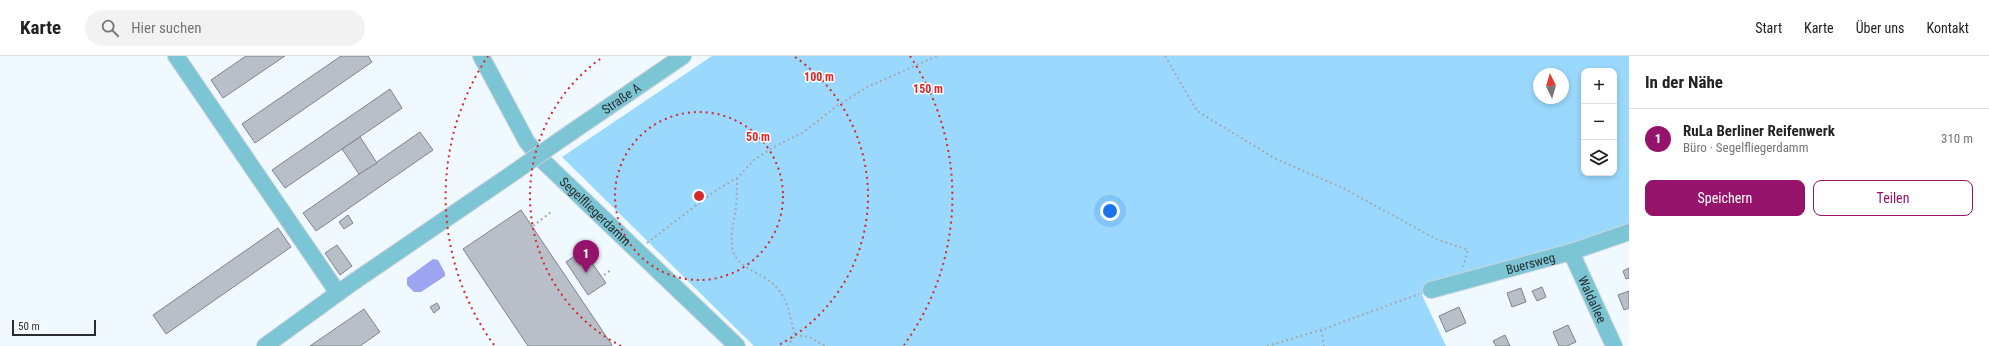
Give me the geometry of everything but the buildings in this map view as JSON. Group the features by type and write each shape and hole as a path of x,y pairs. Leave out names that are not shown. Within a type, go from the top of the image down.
{"street":[{"path":"176,56 338,293"},
{"name":"Segelfliegerdamm","path":"481,56 508,109 534,150 555,173 737,346"},
{"name":"Straße A","path":"265,346 338,293 683,56"},
{"name":"Buersweg","path":"1431,290 1571,252 1629,232"},
{"name":"Waldallee","path":"1571,252 1614,346"}],"path":[{"path":"636,251 715,191 737,178 754,160 774,147 802,133 837,106 867,87 938,56"},
{"path":"1165,56 1197,111 1274,158 1343,188 1436,238 1468,250 1459,282"},
{"path":"737,178 732,240 734,253 739,262 773,283 788,307 795,335 788,346"},
{"path":"533,226 551,212"},
{"path":"604,275 611,270"},
{"path":"1267,346 1321,330 1431,290"},
{"path":"1321,330 1324,346"},
{"path":"795,335 809,337 824,346"}],"shaded area":[{"path":"712,56 1629,56 1629,228 1437,282 1422,295 1446,346 754,346 562,157"},
{"path":"433,259 438,260 445,273 445,276 421,292 414,292 407,285 407,278"}],"place":[{"name":"RuLa Berliner Reifenwerk","path":"586,273"}]}
